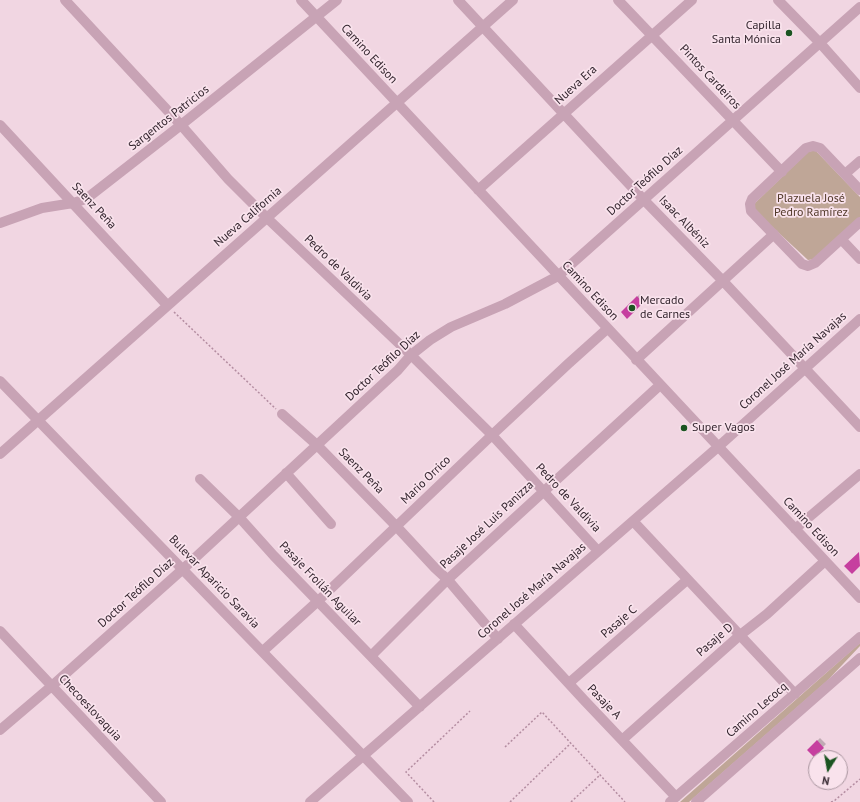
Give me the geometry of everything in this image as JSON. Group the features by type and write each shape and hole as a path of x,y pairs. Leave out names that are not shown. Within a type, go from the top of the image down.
{"street":[{"name":"Pedro de Valdivia","path":"65,0 228,178 267,218 411,355 492,435 598,550"},
{"name":"Camino Edison","path":"301,0 860,598"},
{"name":"Sargentos Patricios","path":"0,223 42,208 73,203 86,199 337,0"},
{"name":"Isaac Albéniz","path":"458,0 644,200 723,281 860,427"},
{"name":"Nueva California","path":"0,454 513,0"},
{"name":"Pintos Cardeiros","path":"618,0 782,172"},
{"name":"Nueva Era","path":"478,190 692,0"},
{"path":"778,0 820,43 860,88"},
{"name":"Doctor Teófilo Díaz","path":"0,730 239,517 398,370 411,355 430,340 451,327 505,304 558,276 860,7"},
{"name":"Saenz Peña","path":"0,125 167,305"},
{"path":"860,190 820,148 813,146 806,148 752,199 750,204 751,211 802,264 808,266 815,263 860,222"},
{"path":"845,174 860,161"},
{"path":"636,360 774,234"},
{"path":"841,239 860,259"},
{"name":"Coronel José María Navajas","path":"310,802 718,447 860,319"},
{"name":"Mario Orrico","path":"263,651 318,601 492,435 607,329"},
{"name":"Bulevar Aparicio Saravia","path":"0,381 408,802"},
{"name":"Pasaje José Luis Panizza","path":"370,656 543,491 660,385"},
{"name":"Saenz Peña","path":"282,414 317,445 448,580 498,639"},
{"path":"286,473 331,524"},
{"path":"795,529 860,474"},
{"name":"Pasaje Froilán Aguilar","path":"200,479 239,517 420,707"},
{"path":"633,521 739,636 795,694"},
{"name":"Pasaje D","path":"622,740 739,636 767,614 825,561"},
{"name":"Pasaje C","path":"569,683 687,580"},
{"name":"Pasaje A","path":"514,624 622,740 673,800"},
{"name":"Checoeslovaquia","path":"0,631 161,802"},
{"name":"Camino Lecocq","path":"673,800 860,637"},
{"path":"698,801 860,658"}],"path":[{"path":"167,305 282,414"},
{"path":"434,802 406,772 470,711"},
{"path":"504,748 542,712 625,802"},
{"path":"510,802 571,743"},
{"path":"570,802 600,775"},
{"path":"831,802 835,801 860,779"}],"green space":[{"name":"Plazuela José Pedro Ramírez","path":"815,150 860,197 860,217 815,259 808,260 754,210 754,204 808,152"},
{"path":"860,643 860,646 827,681 689,802 680,802"}],"building":[{"name":"Mercado de Carnes","path":"637,296 643,303 627,319 621,312"},
{"path":"859,552 860,566 852,574 844,566"},
{"path":"817,740 824,748 822,750 807,750"}],"place":[{"name":"Capilla Santa Mónica","path":"789,33"},
{"name":"Mercado de Carnes","path":"632,308"},
{"name":"Super Vagos","path":"684,428"}]}
